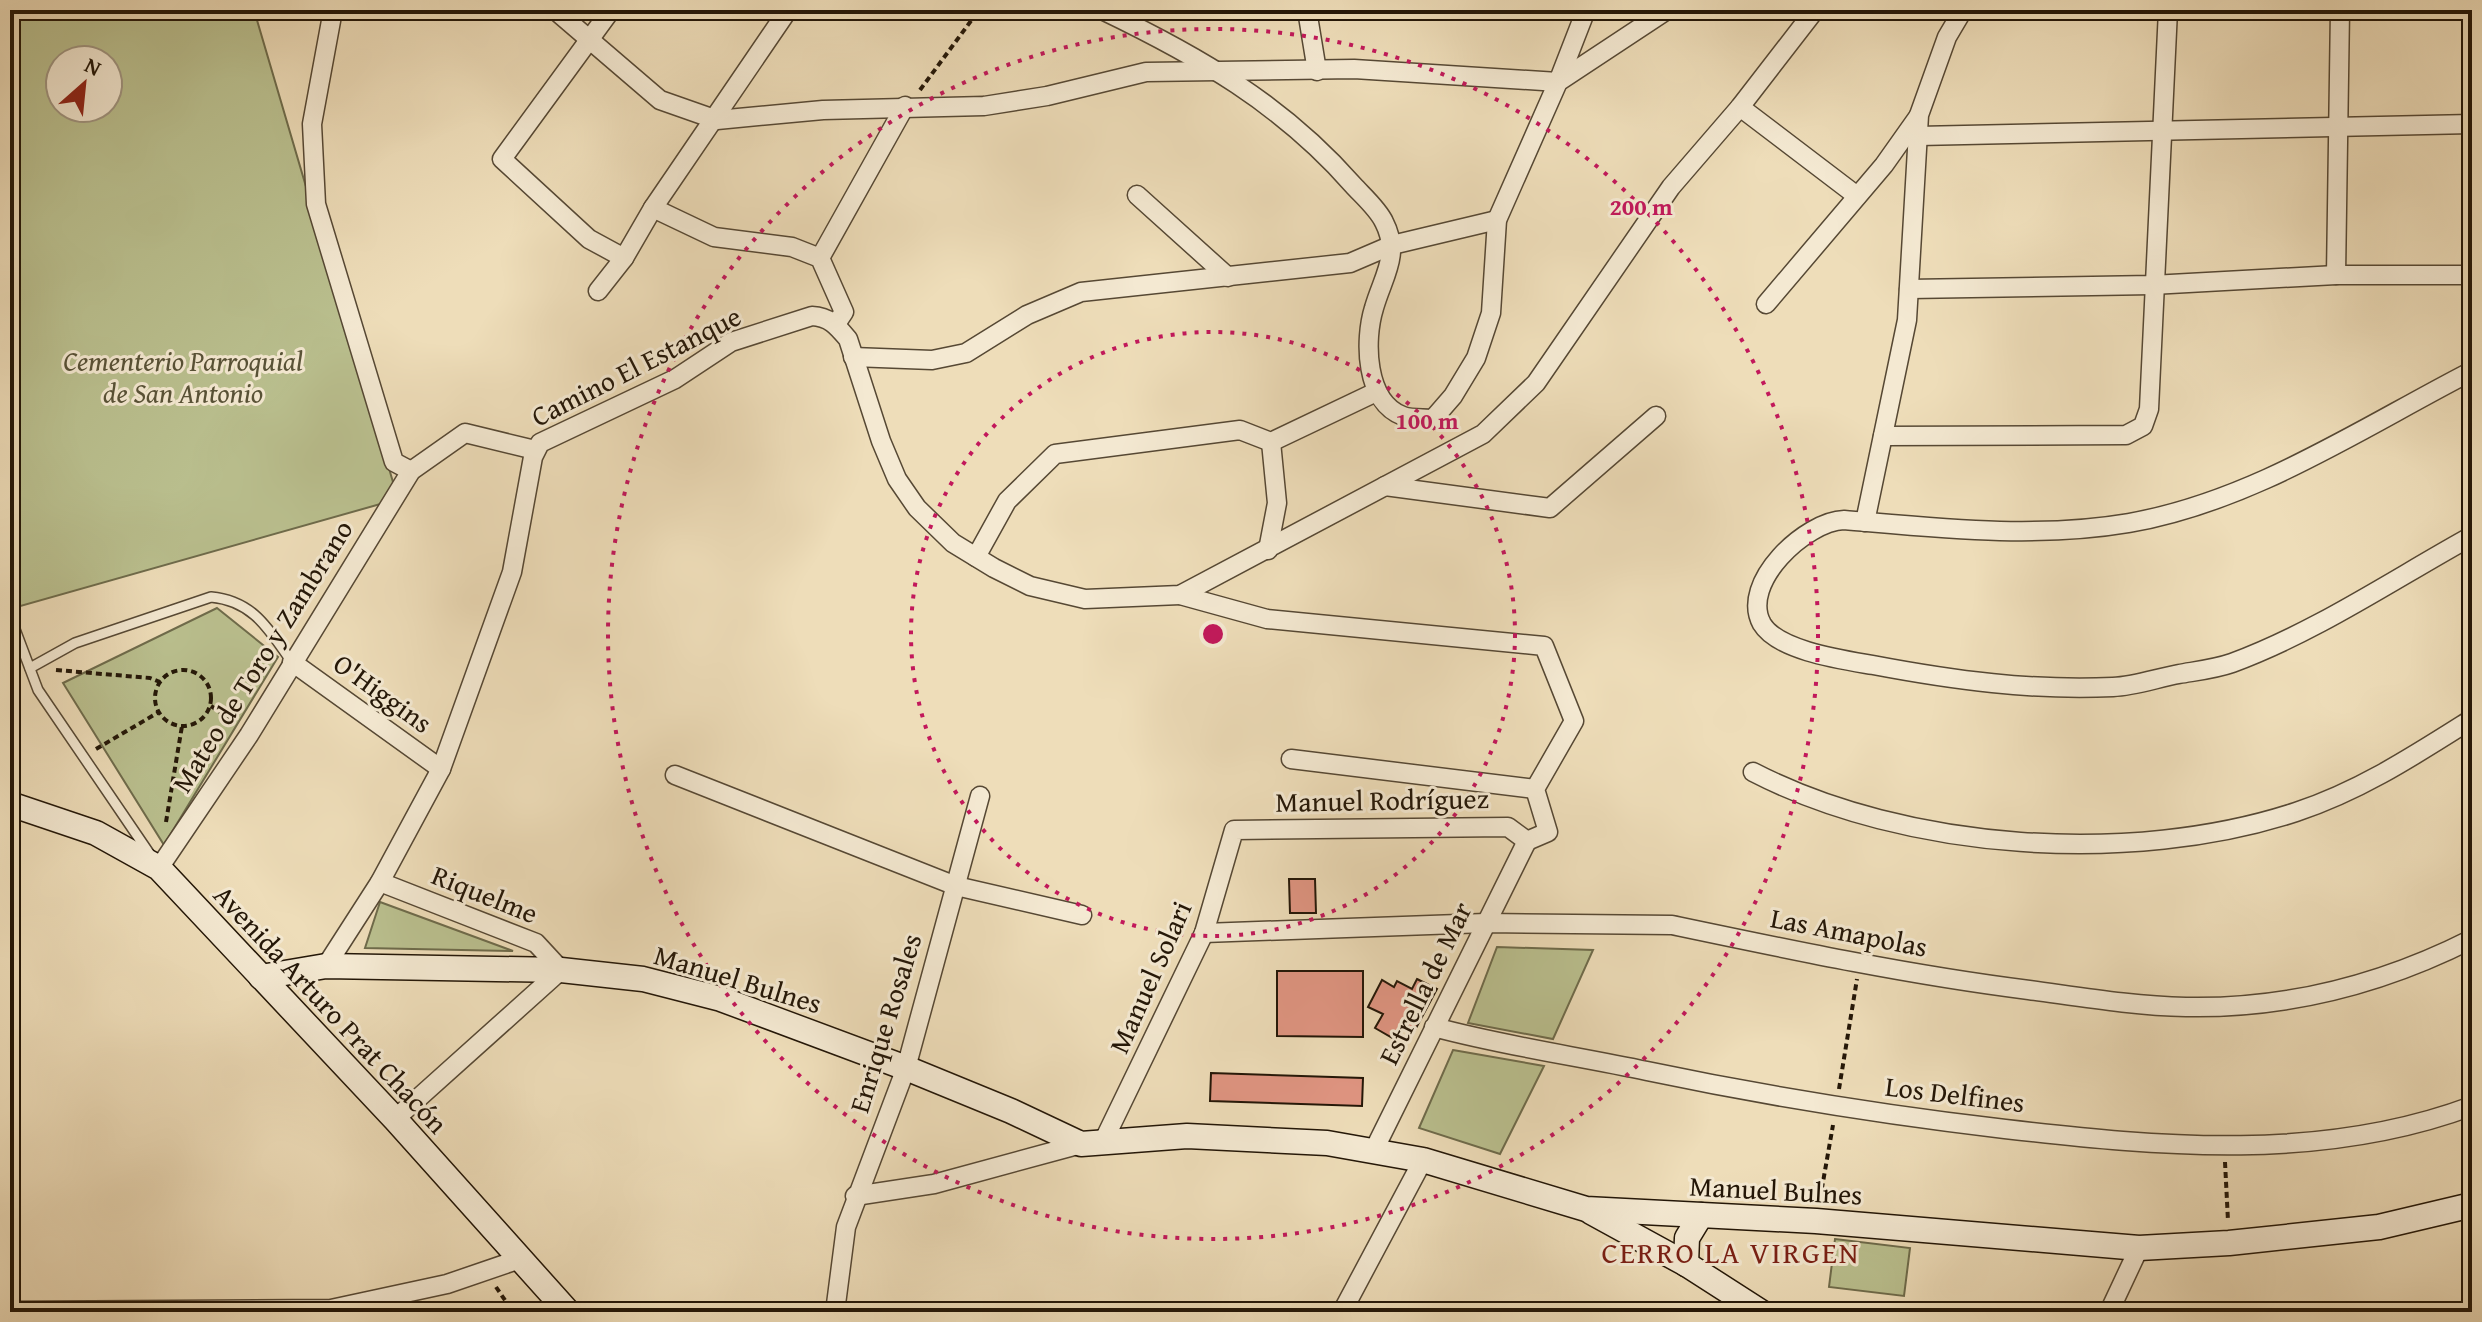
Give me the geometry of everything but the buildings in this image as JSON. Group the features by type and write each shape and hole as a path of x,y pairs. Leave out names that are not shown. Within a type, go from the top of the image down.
{"street":[{"path":"333,10 312,124 316,204 394,462 411,471 465,433 535,450"},
{"path":"555,10 660,100 717,120 905,106 984,106 1146,72 1415,71 1558,82 1667,10"},
{"path":"611,10 502,159 589,239 624,258"},
{"path":"598,291 624,258 653,208 717,120 788,10"},
{"path":"1102,10 1164,40 1217,71 1290,120 1384,220 1392,245 1392,264 1373,309 1368,343 1376,392 1401,416 1433,419 1453,396 1476,358 1491,313 1497,220 1586,10"},
{"path":"1307,10 1317,71"},
{"path":"1180,595 1483,434 1536,383 1671,187 1740,107 1815,10"},
{"path":"1865,522 1907,320 1919,115 1947,37 1963,10"},
{"path":"1883,436 2126,435 2143,426 2149,409 2152,285 2168,10"},
{"path":"2336,275 2340,10"},
{"path":"820,258 905,106"},
{"path":"1740,107 1857,196"},
{"path":"1766,304 1857,196 1919,115"},
{"path":"1918,136 2472,124"},
{"path":"1137,195 1228,277"},
{"path":"653,208 714,237 792,247 820,258 844,312 836,324 848,339 881,441 905,493 953,543 976,557 1030,586 1085,599 1180,595 1267,619 1544,646 1574,721 1535,789 1291,759"},
{"path":"853,357 932,360 966,353 1027,315 1081,292 1350,263 1392,245 1497,220"},
{"path":"1909,289 2152,285 2336,275 2472,275"},
{"name":"Camino El Estanque","path":"326,966 380,882 441,769 512,572 535,450 547,437 611,411 675,379 731,342 812,316 836,324"},
{"path":"2472,371 2281,474 2191,507 2130,523 2082,529 1969,530 1833,521 1816,526 1765,576 1757,605 1763,625 1775,638 1855,662 1960,682 2115,687 2230,664 2306,629 2472,536"},
{"path":"976,557 1007,501 1055,454 1240,430 1271,442 1376,392"},
{"path":"1385,486 1550,508 1656,416"},
{"path":"1268,550 1277,503 1271,442"},
{"name":"Mateo de Toro y Zambrano","path":"159,868 249,735 411,471"},
{"name":"O'Higgins","path":"292,662 441,769"},
{"path":"1753,772 1817,801 1909,826 2008,839 2149,840 2220,832 2297,812 2376,779 2472,719"},
{"path":"675,775 956,886 1082,915"},
{"name":"Estrella de Mar","path":"1374,1150 1527,841 1548,832 1535,789"},
{"name":"Enrique Rosales","path":"835,1312 839,1259 855,1196 906,1068 980,796"},
{"name":"Avenida Arturo Prat Chacón","path":"10,804 96,833 159,868 395,1119 568,1312"},
{"name":"Manuel Rodríguez","path":"1234,830 1508,827 1527,841"},
{"name":"Manuel Solari","path":"1092,1143 1204,933 1234,830"},
{"name":"Riquelme","path":"380,882 536,943 561,970"},
{"name":"Las Amapolas","path":"1204,933 1486,923 1672,925 1924,977 2188,1007 2261,1004 2334,991 2411,967 2472,939"},
{"name":"Manuel Bulnes","path":"261,977 326,966 561,970 616,975 682,988 906,1068 1092,1143"},
{"path":"395,1119 561,970"},
{"name":"Los Delfines","path":"1434,1027 1487,1041 1876,1114 2149,1144 2224,1146 2344,1138 2410,1125 2472,1106"},
{"name":"Manuel Bulnes","path":"855,1196 934,1184 1092,1143 1234,1136 1374,1150 1423,1160 1586,1209 2139,1248 2229,1243 2379,1227 2472,1205"},
{"path":"1342,1312 1423,1160"},
{"path":"1586,1209 1686,1264 1734,1304 1761,1312"},
{"path":"1686,1264 1687,1238 1701,1215"},
{"path":"2109,1312 2139,1248"},
{"path":"10,1311 331,1310 409,1294 485,1273 520,1259"}],"lane":[{"path":"30,668 75,643 211,597 232,599 255,612 292,662"},
{"path":"10,616 38,690 159,868"}],"path":[{"path":"905,106 941,65 979,10"},
{"path":"30,668 150,678 160,682"},
{"path":"180,670 198,673 210,687 211,706 200,721 182,726 165,719 159,712 155,694 160,682 180,670"},
{"path":"211,706 225,713 249,735"},
{"path":"83,757 159,712"},
{"path":"166,826 182,726"},
{"path":"2224,1146 2229,1243"},
{"path":"485,1273 513,1312"}],"green space":[{"name":"Cementerio Parroquial de San Antonio","path":"10,10 254,10 398,499 10,609"},
{"path":"217,608 278,657 164,845 63,683"},
{"path":"380,902 513,951 365,948"},
{"path":"1497,947 1593,950 1553,1039 1468,1023"},
{"path":"1453,1050 1544,1066 1500,1154 1419,1128"},
{"path":"1835,1239 1910,1248 1904,1296 1829,1287"}],"district":[{"name":"CERRO LA VIRGEN","path":"1731,1253"}]}
